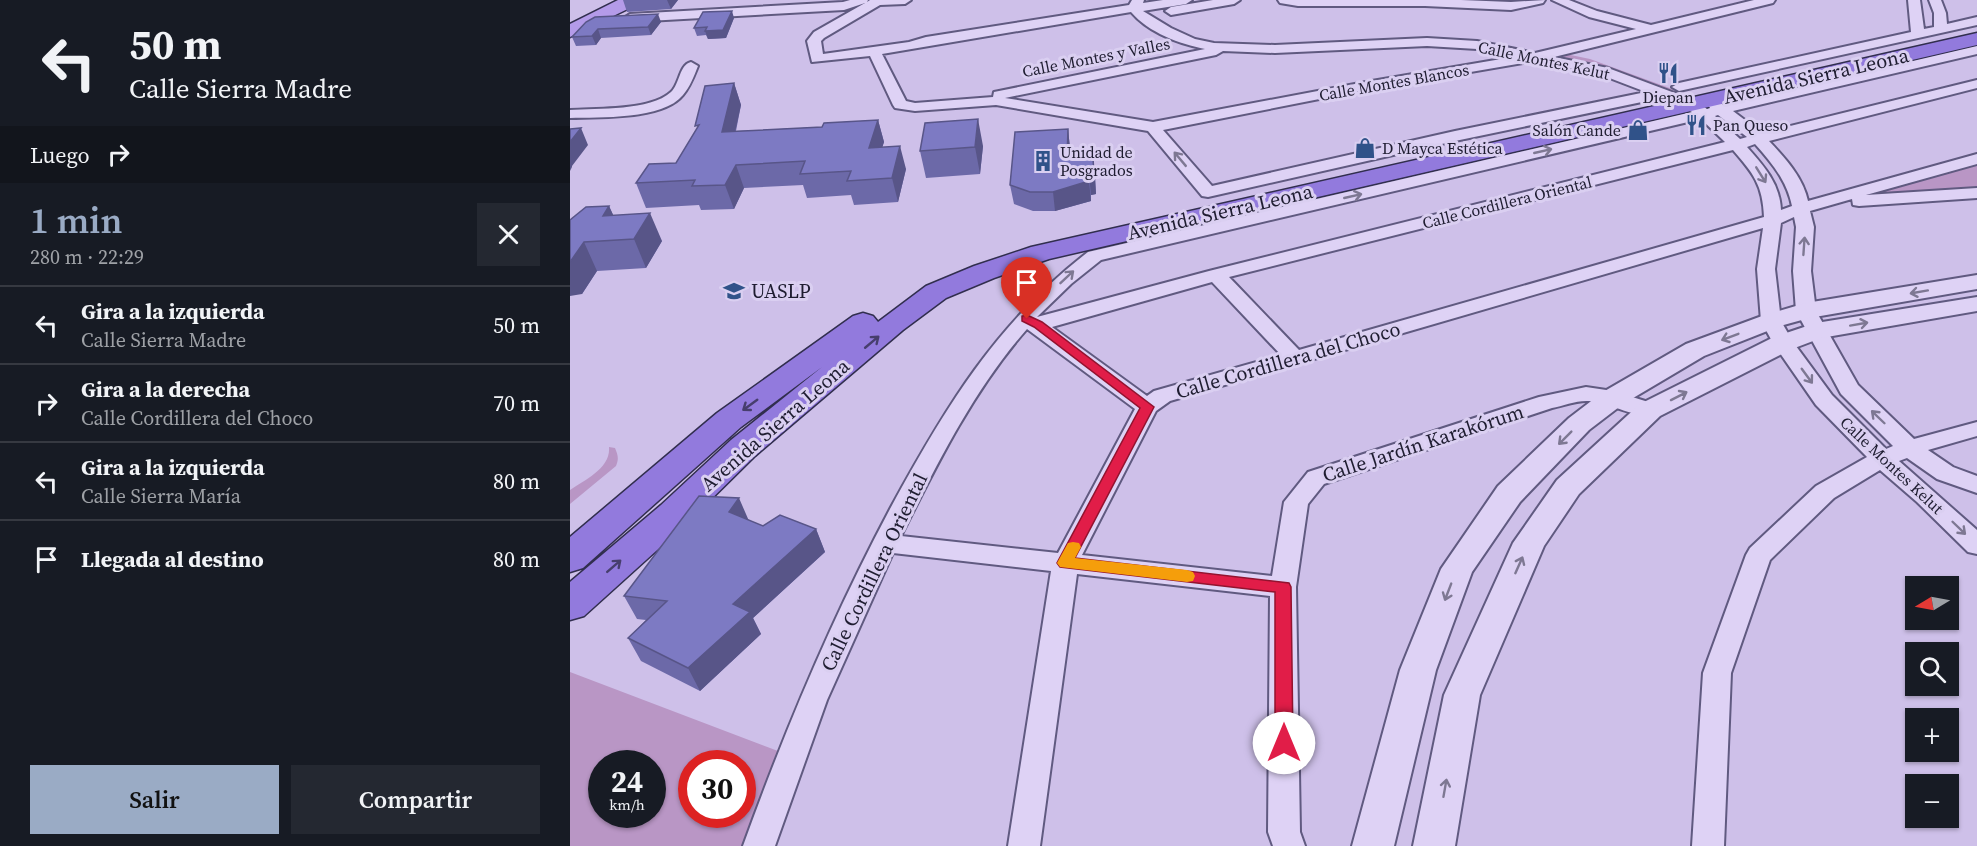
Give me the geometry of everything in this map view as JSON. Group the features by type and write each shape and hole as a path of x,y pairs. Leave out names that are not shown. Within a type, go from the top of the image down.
{"highway":[{"name":"Avenida Sierra Leona","path":"1693,100 1977,30"},
{"name":"Avenida Sierra Leona","path":"570,558 729,420 869,318 919,285 956,266 1016,245 1977,39"},
{"name":"Avenida Sierra Leona","path":"570,605 674,514 768,427 893,324 936,292 984,272 1041,253 1545,133"},
{"path":"768,427 771,415 779,404 869,318"},
{"path":"674,514 711,463 710,458 694,450"}],"main road":[{"path":"570,31 631,0"}],"street":[{"path":"592,20 905,0"},
{"path":"868,1 819,34 814,41 817,59 911,46 930,47 1186,0"},
{"path":"1144,7 1234,0"},
{"path":"1284,0 1510,6 1539,0"},
{"path":"1558,0 1593,14 1649,28"},
{"name":"Calle Montes Blancos","path":"1152,127 1538,52 1632,22 1730,0"},
{"name":"Calle Montes Blancos","path":"1193,119 1212,105 1513,51 1564,51 1769,0"},
{"path":"1914,0 1918,34"},
{"path":"1935,0 1940,13 1941,29"},
{"name":"Calle Montes Kelut","path":"1144,7 1181,38 1231,46 1427,42 1513,51"},
{"name":"Calle Montes Kelut","path":"1144,7 1191,31 1231,46 1431,34 1456,35 1538,52 1693,100 1737,144 1761,173 1772,196 1773,220 1766,269 1777,332 1824,400 1882,459 1926,496 1977,545"},
{"name":"Avenida Sierra Leona","path":"1032,322 1071,273 1095,256 1693,100 1918,34 1977,21"},
{"name":"Calle Montes y Valles","path":"962,102 1231,46"},
{"name":"Avenida Sierra Leona","path":"1152,127 1208,192 1455,136 1693,100 1977,50"},
{"path":"874,51 900,105 915,107 996,101 1152,127"},
{"name":"Calle Montes Kelut","path":"1564,51 1602,60 1693,100 1758,138 1783,166 1798,192 1805,227 1802,271 1811,321 1849,389 1909,448 1945,473 1977,485"},
{"path":"570,114 610,112 658,104 676,94 691,66"},
{"name":"Calle Cordillera Oriental","path":"759,846 821,680 885,543 970,388 1008,339 1032,322 1977,84"},
{"path":"1959,88 1977,96"},
{"name":"Calle Cordillera del Choco","path":"1147,407 1162,396 1773,220 1802,208 1977,159"},
{"name":"Calle Cordillera del Choco","path":"1840,197 1866,202 1977,193"},
{"path":"1216,275 1296,358"},
{"path":"1373,846 1418,670 1457,569 1509,494 1579,424 1613,398 1695,350 1977,282"},
{"path":"1811,321 1977,304"},
{"path":"1024,846 1065,563 1147,407 1032,322"},
{"path":"1434,846 1462,695 1529,543 1568,487 1650,410 1777,332"},
{"name":"Calle Jardín Karakórum","path":"1289,846 1284,832 1283,587 1296,502 1316,478 1547,402 1586,394 1613,398 1650,410"},
{"path":"1708,846 1717,673 1759,555 1825,492 1882,459 1909,448 1977,429"},
{"path":"885,543 1283,587"}],"shaded area":[{"path":"1561,53 1590,59 1675,90 1665,92 1603,68 1558,56"},
{"path":"1977,164 1977,188 1860,198"},
{"path":"609,447 616,450 618,459 616,466 570,504 570,490 596,473 606,461"},
{"path":"570,672 778,751 753,846 570,846"}],"building":[{"path":"732,11 723,30 705,31 707,27 694,28 703,12"},
{"path":"658,14 648,27 598,29 592,36 572,37 586,22 595,17"},
{"path":"734,83 722,132 822,127 824,123 878,120 869,148 900,146 892,178 847,181 851,171 800,174 805,161 736,165 725,185 692,186 695,180 636,183 649,164 676,163 699,125 695,126 705,86"},
{"path":"978,119 975,147 920,151 925,123"},
{"path":"581,128 570,142 570,129"},
{"path":"1068,129 1067,159 1093,158 1094,175 1089,175 1089,181 1053,192 1030,192 1010,185 1015,132"},
{"path":"609,206 603,216 650,213 634,239 584,242 570,262 570,220 586,207"},
{"path":"699,496 739,498 729,512 763,526 780,515 816,529 733,604 750,612 688,668 628,638 667,601 624,596"}],"slow traffic":[{"path":"1073,547 1065,563 1187,576"}],"place":[{"name":"Diepan","path":"1668,73"},
{"name":"Pan Queso","path":"1696,125"},
{"name":"Salón Cande","path":"1638,130"},
{"name":"D Mayca Estética","path":"1365,148"},
{"name":"Unidad de Posgrados","path":"1043,161"},
{"name":"UASLP","path":"734,291"}],"route":[{"path":"1027,319 1147,407 1065,563 1283,587 1284,743"}]}
